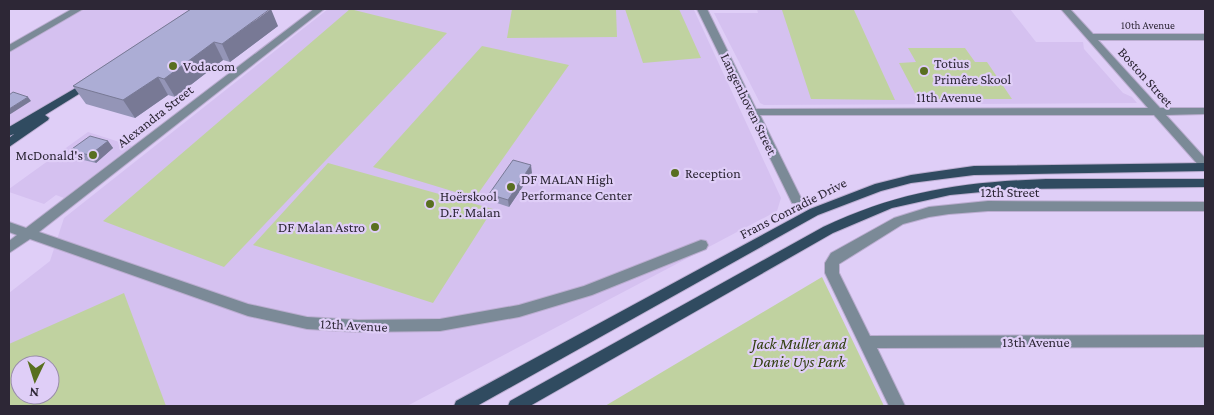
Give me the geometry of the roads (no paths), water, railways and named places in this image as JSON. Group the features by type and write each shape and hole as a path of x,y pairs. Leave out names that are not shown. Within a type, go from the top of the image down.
{"main road":[{"path":"9,132 98,77"},
{"path":"9,144 51,113 75,92"},
{"name":"Frans Conradie Drive","path":"462,406 814,212 873,188 928,174 976,169 1205,166"},
{"path":"516,406 834,226 868,210 902,199 944,190 1003,184 1205,183"}],"street":[{"path":"9,49 78,9"},
{"name":"Alexandra Street","path":"9,248 319,9"},
{"name":"Langenhoven Street","path":"702,9 796,200"},
{"name":"Boston Street","path":"1064,9 1205,166"},
{"name":"10th Avenue","path":"1090,37 1205,37"},
{"name":"11th Avenue","path":"752,112 1205,111"},
{"name":"12th Street","path":"866,342 833,276 831,266 836,257 899,221 929,212 988,206 1205,207"},
{"name":"12th Avenue","path":"9,227 248,310 307,323 395,327 440,325 519,311 587,291 701,245"},
{"name":"13th Avenue","path":"866,342 1205,341"},
{"path":"866,342 897,406"}],"place":[{"name":"Vodacom","path":"173,66"},
{"name":"Totius Primêre Skool","path":"924,71"},
{"name":"McDonald's","path":"93,155"},
{"name":"Reception","path":"675,173"},
{"name":"DF MALAN High Performance Center","path":"511,187"},
{"name":"Hoërskool D.F. Malan","path":"430,204"},
{"name":"DF Malan Astro","path":"375,227"}],"park label":[{"name":"Jack Muller and Danie Uys Park","path":"799,352"}]}
